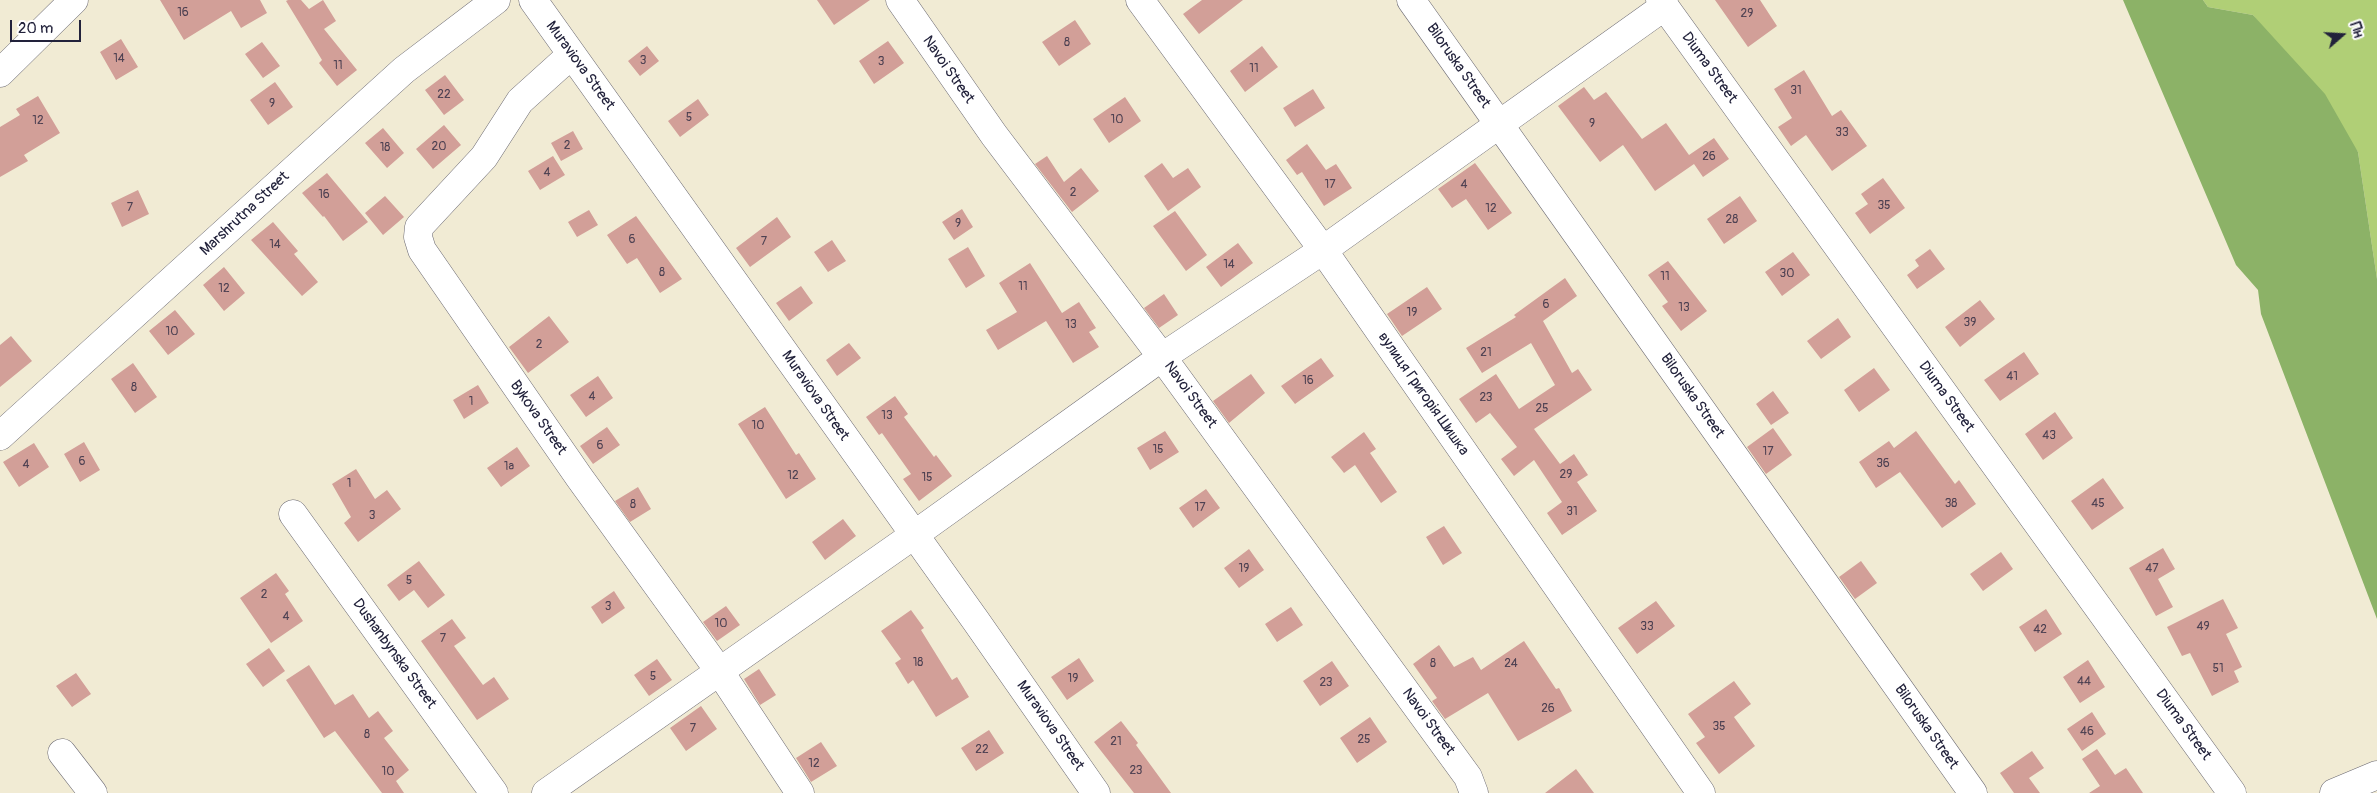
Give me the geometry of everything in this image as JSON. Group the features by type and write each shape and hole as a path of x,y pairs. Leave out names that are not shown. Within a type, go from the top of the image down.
{"street":[{"path":"0,73 74,0"},
{"name":"Marshrutna Street","path":"0,436 404,70 496,0"},
{"name":"Muraviova Street","path":"533,0 1096,793"},
{"name":"Navoi Street","path":"900,0 994,135 1162,357 1468,777 1474,793"},
{"name":"вулиця Григорія Шишка","path":"1140,0 1323,250 1701,793"},
{"name":"Biloruska Street","path":"1411,0 1973,793"},
{"path":"546,793 914,535 1162,357 1323,250 1500,125 1662,3"},
{"name":"Diuma Street","path":"1662,3 2232,793"},
{"name":"Bykova Street","path":"571,56 520,101 484,157 419,227 418,237 422,250 579,477 720,672 800,793"},
{"name":"Dushanbynska Street","path":"294,514 494,793"},
{"path":"62,753 93,793"},
{"path":"2334,793 2377,775"}],"green space":[{"path":"2123,0 2203,0 2208,7 2253,15 2325,94 2358,152 2377,279 2377,619 2261,314 2258,290 2236,265"},
{"path":"2203,0 2377,0 2377,279 2358,152 2253,15 2208,7"}],"building":[{"path":"160,0 260,0 267,13 241,28 231,11 184,40"},
{"path":"301,0 309,9 323,0 336,21 324,29 357,70 337,86 319,63 322,60 286,1"},
{"path":"817,0 870,0 834,25"},
{"path":"1202,0 1243,0 1199,34 1183,14"},
{"path":"1715,0 1760,0 1777,26 1748,47"},
{"path":"1075,20 1091,44 1059,66 1042,42"},
{"path":"121,39 138,67 116,80 100,52"},
{"path":"888,41 904,63 874,84 859,61"},
{"path":"262,42 280,66 263,78 245,54"},
{"path":"647,46 659,61 640,76 628,61"},
{"path":"1262,46 1278,67 1245,92 1230,71"},
{"path":"1804,70 1832,116 1841,110 1867,146 1832,171 1806,135 1791,146 1778,127 1792,118 1774,89"},
{"path":"445,75 464,100 444,115 425,90"},
{"path":"275,82 293,107 268,125 250,100"},
{"path":"1584,87 1594,100 1606,92 1642,139 1666,123 1689,155 1714,138 1729,159 1703,177 1694,164 1655,191 1623,145 1600,162 1558,106"},
{"path":"1313,89 1325,108 1295,127 1283,108"},
{"path":"38,96 60,133 24,155 28,161 0,177 0,127 20,115 16,109"},
{"path":"1125,97 1141,121 1109,143 1093,119"},
{"path":"698,99 709,115 680,137 668,121"},
{"path":"444,125 461,145 433,169 416,149"},
{"path":"383,128 404,153 387,168 365,143"},
{"path":"573,131 583,149 561,161 551,143"},
{"path":"1307,144 1326,170 1336,164 1352,188 1324,206 1302,172 1297,175 1286,160"},
{"path":"553,156 565,175 540,190 528,171"},
{"path":"1047,156 1064,182 1081,168 1099,191 1072,212 1035,164"},
{"path":"1162,163 1173,178 1188,168 1201,187 1168,211 1144,176"},
{"path":"1475,163 1512,213 1488,230 1466,199 1452,208 1438,189"},
{"path":"327,173 368,222 343,241 324,216 302,193"},
{"path":"1883,178 1905,208 1870,234 1855,213 1868,204 1861,194"},
{"path":"138,190 149,214 122,227 111,203"},
{"path":"385,196 404,217 383,235 365,213"},
{"path":"1740,196 1757,221 1724,244 1707,219"},
{"path":"962,209 973,227 954,240 942,222"},
{"path":"589,210 598,225 577,237 568,222"},
{"path":"1175,211 1207,255 1186,271 1153,226"},
{"path":"636,216 682,279 660,293 637,258 627,264 607,235"},
{"path":"777,217 791,237 750,267 736,248"},
{"path":"273,222 298,251 294,254 318,282 302,296 251,240"},
{"path":"832,240 846,261 828,272 814,252"},
{"path":"1238,243 1253,263 1221,287 1206,267"},
{"path":"968,247 985,276 966,288 948,259"},
{"path":"1930,249 1945,269 1917,289 1907,275 1919,266 1915,260"},
{"path":"1793,252 1810,275 1782,296 1765,272"},
{"path":"1668,261 1707,311 1681,331 1662,306 1668,302 1648,275"},
{"path":"1030,263 1062,313 1079,302 1096,328 1089,332 1099,347 1073,363 1046,321 998,350 986,330 1017,312 999,283"},
{"path":"224,267 245,293 224,311 203,285"},
{"path":"1565,278 1577,296 1543,321 1572,373 1578,369 1592,390 1534,429 1560,464 1574,454 1588,475 1577,482 1597,511 1562,535 1547,513 1562,502 1534,460 1514,476 1501,459 1517,447 1490,413 1476,423 1459,399 1496,374 1519,409 1555,385 1531,343 1482,373 1466,348 1516,317 1514,315"},
{"path":"801,286 813,303 789,321 776,303"},
{"path":"1427,287 1442,309 1402,336 1387,314"},
{"path":"1164,294 1178,315 1159,328 1144,308"},
{"path":"1980,300 1995,319 1960,347 1945,327"},
{"path":"175,310 195,334 168,355 149,331"},
{"path":"549,316 569,342 528,373 509,347"},
{"path":"1838,318 1851,337 1821,359 1807,341"},
{"path":"11,336 32,361 0,387 0,345"},
{"path":"849,343 861,358 837,376 826,360"},
{"path":"2024,352 2039,374 2000,401 1984,380"},
{"path":"1321,358 1334,376 1295,404 1281,386"},
{"path":"133,363 157,397 135,413 111,379"},
{"path":"1874,368 1890,390 1859,412 1844,390"},
{"path":"1251,374 1265,393 1229,423 1213,401"},
{"path":"598,376 613,398 586,417 570,395"},
{"path":"478,385 489,403 464,419 453,400"},
{"path":"1773,391 1789,413 1771,425 1756,404"},
{"path":"895,396 908,414 904,417 934,457 936,455 952,476 919,501 903,479 911,474 882,433 879,435 866,417"},
{"path":"765,407 796,455 799,453 816,479 786,499 738,424"},
{"path":"2055,412 2073,438 2043,460 2025,434"},
{"path":"607,427 620,445 593,464 580,446"},
{"path":"1773,428 1792,455 1766,474 1747,447"},
{"path":"1165,431 1179,452 1150,470 1137,448"},
{"path":"1916,431 1955,484 1959,480 1976,504 1942,528 1900,472 1876,488 1859,462 1889,441 1894,448"},
{"path":"1364,432 1376,449 1370,453 1397,492 1381,503 1355,465 1344,473 1331,457"},
{"path":"84,442 100,470 80,482 64,454"},
{"path":"34,443 49,467 19,487 3,462"},
{"path":"517,447 530,466 501,487 487,468"},
{"path":"356,469 375,499 387,490 401,509 358,542 344,523 351,517 332,484"},
{"path":"2103,478 2124,508 2092,530 2071,501"},
{"path":"638,487 651,509 630,522 615,501"},
{"path":"1206,489 1220,508 1193,528 1179,508"},
{"path":"843,519 856,536 825,560 812,542"},
{"path":"1444,526 1462,553 1443,565 1426,537"},
{"path":"2163,548 2175,569 2158,579 2173,607 2156,616 2129,568"},
{"path":"1249,549 1264,570 1239,588 1224,568"},
{"path":"2001,552 2013,569 1983,591 1970,574"},
{"path":"419,561 445,595 428,608 414,590 399,601 387,585"},
{"path":"1861,561 1877,583 1855,599 1839,577"},
{"path":"276,573 289,591 285,594 303,621 271,643 240,598"},
{"path":"614,591 625,608 602,624 591,607"},
{"path":"2223,599 2238,628 2226,634 2242,667 2234,671 2239,682 2212,696 2190,653 2182,656 2167,627"},
{"path":"1656,601 1675,626 1637,654 1618,628"},
{"path":"726,606 740,625 717,641 703,622"},
{"path":"1291,607 1303,625 1277,642 1265,624"},
{"path":"2046,609 2062,634 2035,652 2019,627"},
{"path":"911,610 924,628 921,630 952,680 957,677 969,697 936,717 913,680 908,684 895,663 901,659 881,631"},
{"path":"452,619 466,638 454,646 483,685 494,677 509,699 477,720 421,641"},
{"path":"1524,641 1556,689 1559,688 1572,711 1518,741 1488,693 1445,719 1432,701 1437,698 1413,664 1439,645 1454,667 1473,657 1481,670"},
{"path":"269,648 285,671 263,687 246,664"},
{"path":"1079,658 1094,681 1067,700 1051,677"},
{"path":"657,659 672,680 649,696 634,675"},
{"path":"2088,660 2105,687 2080,703 2063,677"},
{"path":"1332,661 1349,686 1320,706 1303,681"},
{"path":"309,665 335,705 353,694 369,718 378,711 393,731 384,738 409,770 396,781 404,793 382,793 335,731 324,738 286,680"},
{"path":"759,669 776,695 760,705 744,679"},
{"path":"76,673 91,694 72,707 56,686"},
{"path":"1734,681 1751,704 1734,717 1755,746 1719,774 1696,743 1705,737 1688,714"},
{"path":"701,706 717,729 686,751 670,728"},
{"path":"2092,712 2106,734 2082,751 2067,729"},
{"path":"1370,717 1387,742 1357,763 1340,738"},
{"path":"1121,721 1171,793 1134,793 1094,742"},
{"path":"989,730 1004,753 976,771 961,748"},
{"path":"821,742 837,766 811,782 796,758"},
{"path":"2097,749 2115,775 2126,768 2143,793 2089,793 2100,786 2082,759"},
{"path":"2032,751 2044,768 2029,778 2040,793 2014,793 2000,773"},
{"path":"1576,769 1594,793 1545,793"}]}
